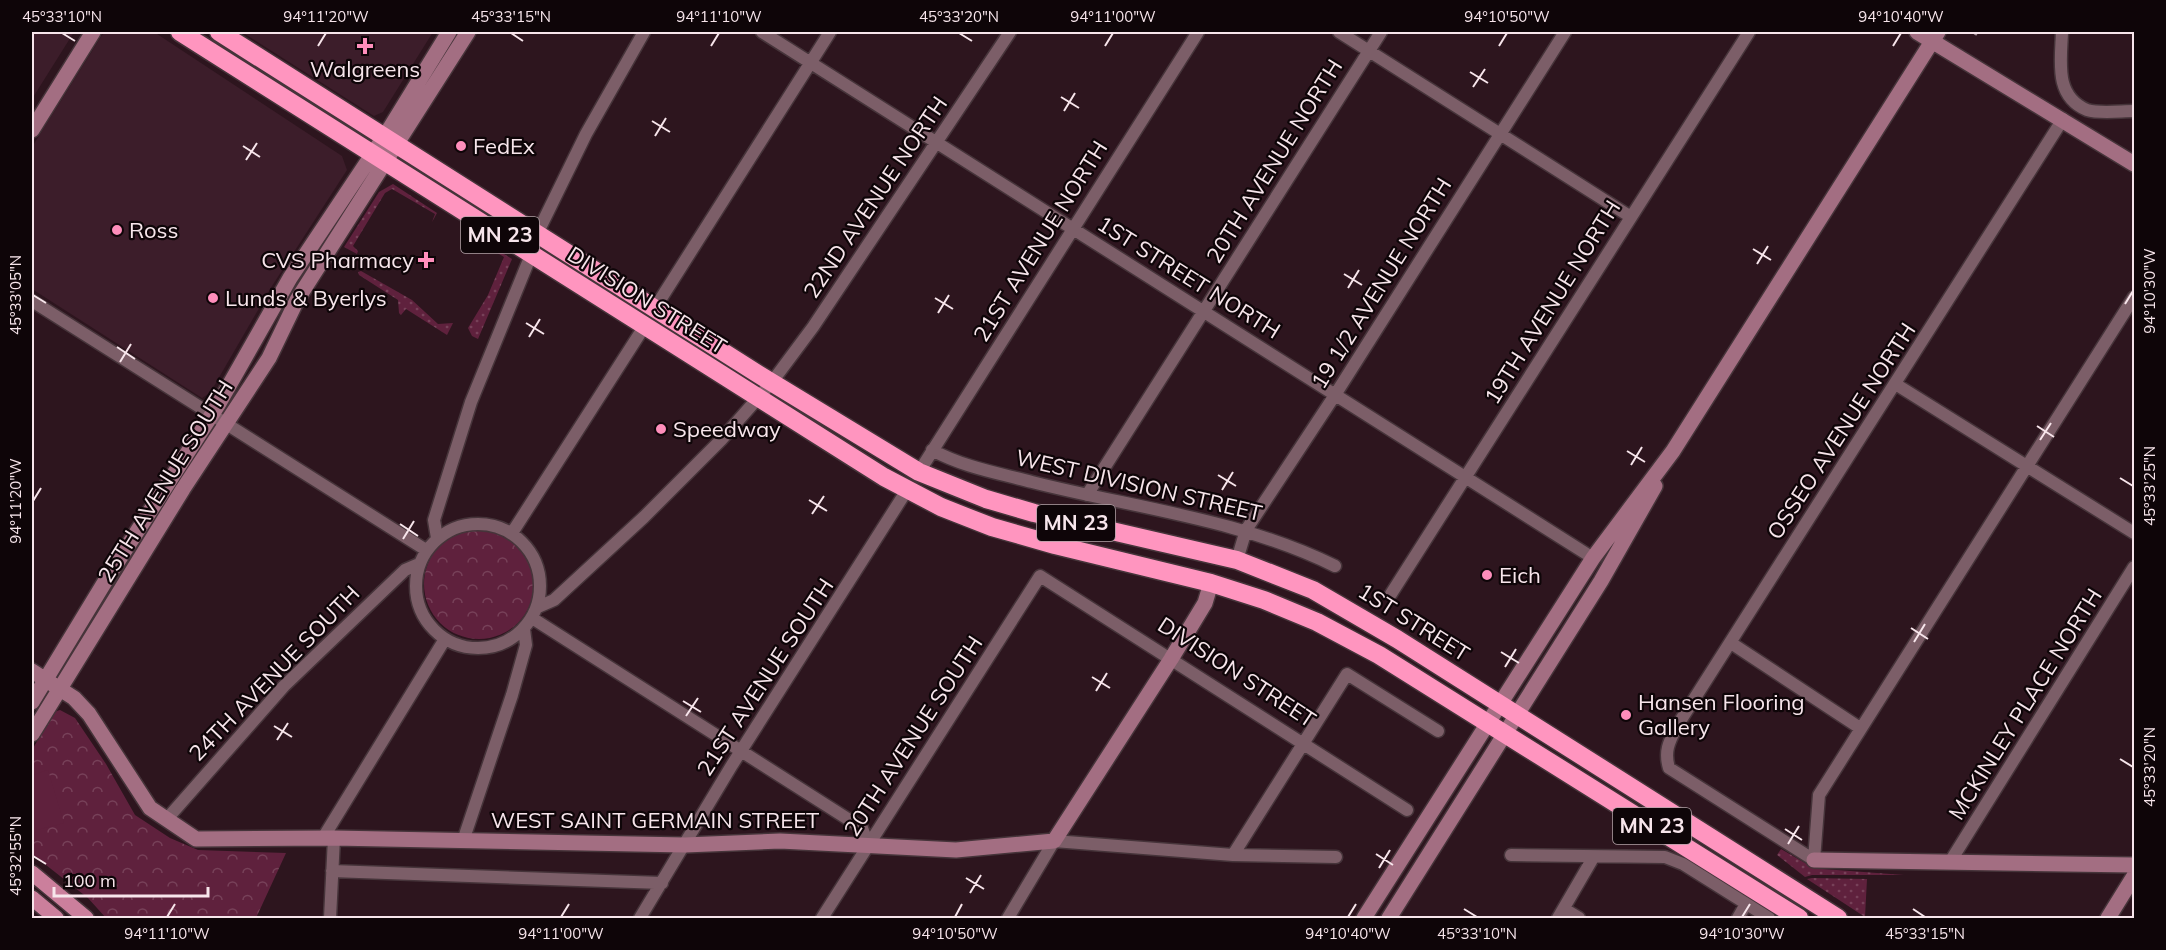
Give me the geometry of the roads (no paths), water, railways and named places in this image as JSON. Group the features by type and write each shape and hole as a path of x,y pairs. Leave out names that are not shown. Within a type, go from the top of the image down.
{"highway":[{"name":"DIVISION STREET","path":"180,32 757,399 907,490"},
{"name":"DIVISION STREET","path":"219,32 918,472"},
{"name":"1ST STREET","path":"918,472 986,499 1034,513 1237,560 1293,581 1340,604 1838,918"},
{"name":"1ST STREET","path":"907,490 965,517 1024,537 1211,583 1282,606 1343,634 1799,918"}],"main road":[{"path":"32,873 86,918"},
{"path":"32,898 56,918"}],"street":[{"path":"32,130 93,32"},
{"path":"379,158 449,32"},
{"path":"390,140 468,32"},
{"path":"537,234 586,134 644,32"},
{"name":"1ST STREET NORTH","path":"762,32 1593,558"},
{"path":"655,308 830,32"},
{"name":"22ND AVENUE NORTH","path":"535,613 554,600 602,557 720,440 772,382 810,332 1010,32"},
{"name":"21ST AVENUE NORTH","path":"918,472 1198,32"},
{"path":"1339,32 1631,217"},
{"name":"20TH AVENUE NORTH","path":"1087,495 1382,32"},
{"name":"19 1/2 AVENUE NORTH","path":"1237,560 1246,530 1335,395 1565,32"},
{"name":"19TH AVENUE NORTH","path":"1392,594 1749,32"},
{"path":"1917,32 1935,36 2134,164"},
{"path":"2062,32 2061,81 2068,98 2089,110 2134,111"},
{"path":"1389,918 1632,530 1674,451 1935,36"},
{"name":"OSSEO AVENUE NORTH","path":"1814,860 1669,768 1665,756 1668,742 2063,119"},
{"name":"25TH AVENUE SOUTH","path":"32,702 212,415 316,238 379,158"},
{"name":"25TH AVENUE SOUTH","path":"32,734 269,358 297,300 331,248 379,158"},
{"path":"437,538 434,520 471,402 531,255"},
{"path":"2134,297 1819,795 1814,860 2134,865"},
{"path":"32,301 426,550"},
{"path":"512,533 644,327"},
{"path":"1897,384 2134,533"},
{"name":"WEST DIVISION STREET","path":"933,450 959,463 1087,495 1246,530 1283,542 1335,566"},
{"path":"1364,918 1593,558 1674,451"},
{"name":"21ST AVENUE SOUTH","path":"640,918 742,751 907,490"},
{"path":"473,523 493,525 512,533 528,547 538,566 541,587 535,613 524,629 507,642 486,648 465,647 445,639 429,625 419,606 415,585 419,564 426,550 437,538 454,528 473,523"},
{"name":"24TH AVENUE SOUTH","path":"166,820 284,686 405,570 419,564"},
{"name":"MCKINLEY PLACE NORTH","path":"1950,862 2134,567"},
{"name":"DIVISION STREET","path":"1040,576 1407,810"},
{"name":"20TH AVENUE SOUTH","path":"822,918 1040,576"},
{"path":"1008,918 1054,841 1171,658 1204,603 1211,583"},
{"path":"535,613 862,828 868,844"},
{"path":"464,841 512,695 525,645 524,629"},
{"path":"330,918 332,871 328,838 445,639"},
{"path":"1731,643 1860,728"},
{"name":"WEST SAINT GERMAIN STREET","path":"32,671 59,688 89,714 150,808 196,838 328,838 685,845 780,841 956,850 1054,841 1233,855 1336,857"},
{"path":"1233,855 1347,674 1438,731"},
{"path":"1511,855 1593,858 1665,857 1683,864 1769,918"},
{"path":"1579,918 1561,914 1593,858"},
{"path":"332,871 662,883"},
{"path":"2108,918 2134,876"},
{"path":"1738,918 1746,904"}],"place":[{"name":"Walgreens","path":"365,46"},
{"name":"FedEx","path":"461,146"},
{"name":"Ross","path":"117,230"},
{"name":"CVS Pharmacy","path":"426,260"},
{"name":"Lunds & Byerlys","path":"213,298"},
{"name":"Speedway","path":"661,429"},
{"name":"Eich","path":"1487,575"},
{"name":"Hansen Flooring Gallery","path":"1626,715"}]}
